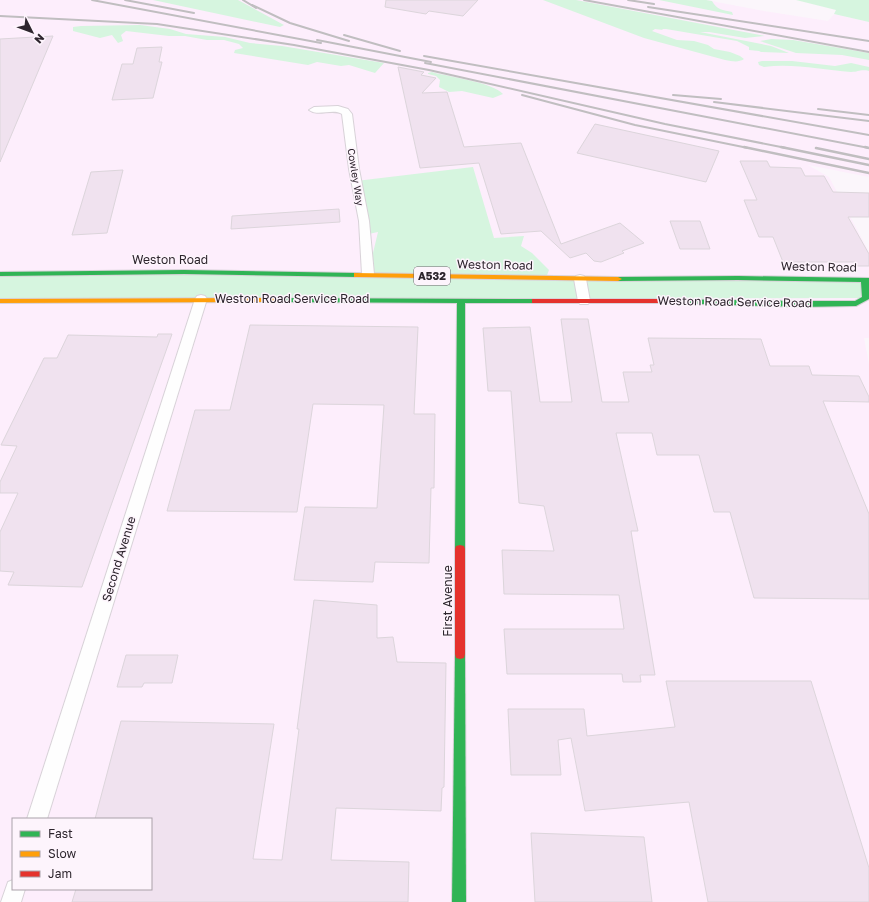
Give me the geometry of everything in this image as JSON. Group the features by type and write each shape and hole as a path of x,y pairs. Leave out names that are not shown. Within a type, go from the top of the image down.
{"street":[{"name":"Cowley Way","path":"314,110 338,109 345,111 348,114 354,169 364,221 368,274"},
{"name":"Weston Road","path":"0,274 184,272 368,274 580,279 867,280"},
{"path":"580,279 584,300"},
{"name":"Weston Road Service Road","path":"0,301 201,299 461,301 584,300 856,303 866,298 867,280"},
{"name":"Second Avenue","path":"37,818 201,299"},
{"name":"First Avenue","path":"459,902 461,301"},
{"path":"11,902 15,890"}],"shaded area":[{"path":"0,0 706,0 828,21 834,14 869,22 869,177 808,165 829,177 869,252 869,338 864,338 869,364 869,902 0,902"}],"green space":[{"path":"153,0 238,0 284,25 280,27"},
{"path":"543,0 576,0 765,36 745,38 700,32 771,46 789,53 749,50 749,47 737,41 666,29 655,29 652,31 677,40 694,41 708,45 714,49 730,52 744,59 737,61 725,60 644,38"},
{"path":"659,0 712,1 718,8 732,12 733,15"},
{"path":"796,0 869,0 869,22 834,14 836,10"},
{"path":"140,25 170,29 186,34 225,37 250,43 282,46 384,63 375,73 349,65 341,66 317,62 308,65 234,53 235,50 243,48 239,44 224,40 207,40 185,36 169,36 126,31 121,35 123,41 118,43 112,35 100,38 73,31 73,27 81,26"},
{"path":"771,39 793,40 869,53 869,60 842,55 796,53 760,41"},
{"path":"792,61 835,66 851,63 869,67 869,71 864,70 851,72 786,66 764,67 759,65 758,62"},
{"path":"432,72 490,86 503,94 493,98 462,91 449,92 439,87 440,80 436,76 428,74"},
{"path":"473,167 494,238 524,236 521,246 532,253 549,270 546,278 864,280 866,298 0,301 0,274 368,274 378,232 364,235 356,181"}],"building":[{"path":"386,0 478,0 463,16 429,11 426,14 385,7"},
{"path":"53,36 0,162 0,39"},
{"path":"162,47 159,62 162,62 153,98 112,100 122,64 133,64 137,48"},
{"path":"398,67 424,72 421,75 436,78 422,93 447,92 464,147 521,143 561,244 620,223 644,243 622,251 624,253 601,262 594,261 586,253 570,258 541,231 501,234 479,163 420,168"},
{"path":"595,124 719,151 706,182 577,153"},
{"path":"740,161 767,161 770,167 801,168 805,176 824,176 833,192 869,193 869,217 848,217 869,254 869,266 857,266 855,262 783,262 773,237 759,237 744,200 757,200"},
{"path":"123,170 107,233 72,235 91,172"},
{"path":"339,209 340,222 231,229 232,216"},
{"path":"670,221 700,221 710,249 680,249"},
{"path":"561,319 588,319 602,402 629,402 623,372 652,372 650,365 654,365 648,338 761,339 770,366 809,366 812,375 859,376 869,397 869,402 823,401 869,514 869,599 754,598 730,512 714,512 699,455 657,455 652,433 616,433 638,531 631,531 655,675 640,675 641,682 623,682 622,674 507,674 504,629 624,629 619,595 504,594 502,550 554,551 544,506 519,503 511,391 488,391 483,328 530,327 540,402 572,402"},
{"path":"250,325 418,327 414,414 435,414 434,488 431,488 429,563 375,562 373,582 294,580 305,507 377,508 384,405 313,404 297,512 167,511 195,410 230,410"},
{"path":"158,334 172,334 82,587 8,585 14,572 0,571 0,532 18,493 0,493 0,482 17,446 1,445 44,358 57,358 68,335 157,337"},
{"path":"314,600 377,605 377,638 393,637 397,662 446,663 444,787 442,788 441,811 336,808 331,860 409,862 408,902 72,902 76,890 152,890 152,818 95,818 121,721 274,724 253,859 282,860 299,729 297,729"},
{"path":"126,655 178,655 172,683 144,683 142,687 117,687"},
{"path":"666,681 811,681 869,868 869,902 708,902 689,802 585,811 571,738 558,740 561,775 511,775 508,709 584,709 587,736 675,727"},
{"path":"531,833 644,837 652,902 535,902"}],"railway":[{"path":"92,0 321,43"},
{"path":"125,0 194,13"},
{"path":"243,0 256,8"},
{"path":"584,0 869,52"},
{"path":"628,0 654,4"},
{"path":"252,5 290,23 349,41"},
{"path":"648,7 869,41"},
{"path":"0,16 157,24 294,45 429,70 665,124 782,147"},
{"path":"344,35 400,51"},
{"path":"317,40 431,62"},
{"path":"424,56 869,135"},
{"path":"425,63 869,148 865,147"},
{"path":"522,95 635,125 748,148"},
{"path":"673,95 721,99"},
{"path":"714,102 869,121"},
{"path":"818,109 869,115"},
{"path":"744,147 869,173"},
{"path":"782,147 869,165"},
{"path":"816,148 869,159"}],"traffic: fast":[{"path":"0,274 184,272 357,275"},
{"path":"618,279 738,278 869,280"},
{"path":"666,301 800,304 856,303 866,298 864,280"},
{"path":"274,300 535,301"},
{"path":"460,549 461,301"},
{"path":"459,902 460,654"}],"traffic: slow":[{"path":"357,275 618,279"},
{"path":"0,301 274,300"}],"traffic: jam":[{"path":"535,301 666,301"},
{"path":"460,549 460,654"}]}
